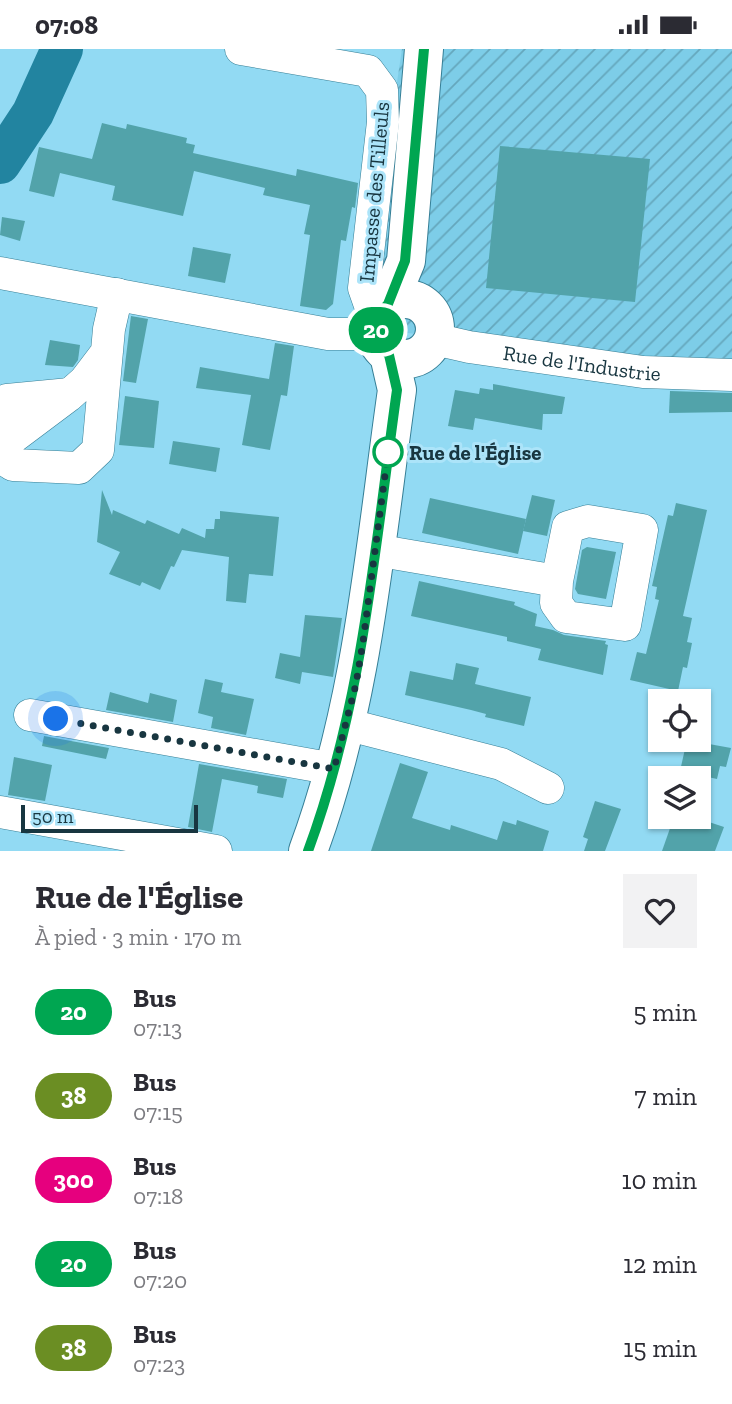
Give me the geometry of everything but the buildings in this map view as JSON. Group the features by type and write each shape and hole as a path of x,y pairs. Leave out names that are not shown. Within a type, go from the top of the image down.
{"main road":[{"path":"308,851 334,769 363,642 399,337 424,49"}],"street":[{"name":"Impasse des Tilleuls","path":"241,49 368,71 382,90 383,122 364,288 371,308 399,337"},
{"path":"0,273 328,334 399,337"},
{"path":"107,352 85,381 70,394 6,400 5,424 18,432 4,444 2,457 13,465 79,468 98,450 107,352 109,329 117,295"},
{"name":"Rue de l'Industrie","path":"399,337 643,372 732,375"},
{"path":"375,550 557,581"},
{"path":"30,715 334,769"},
{"path":"345,724 500,764 548,788"},
{"path":"0,812 216,851"}],"shaded area":[{"path":"402,49 732,49 732,360 625,360 408,333 361,320"}],"waterway":[{"path":"0,163 33,113 62,49"}],"bus line":[{"name":"20","path":"308,851 334,769 356,684 363,642 397,390 389,355 375,334 376,323 388,304 405,261 424,49"}],"place":[{"name":"Rue de l'Église","path":"388,452"}],"route":[{"path":"56,719 334,769 356,684 388,452"}]}
